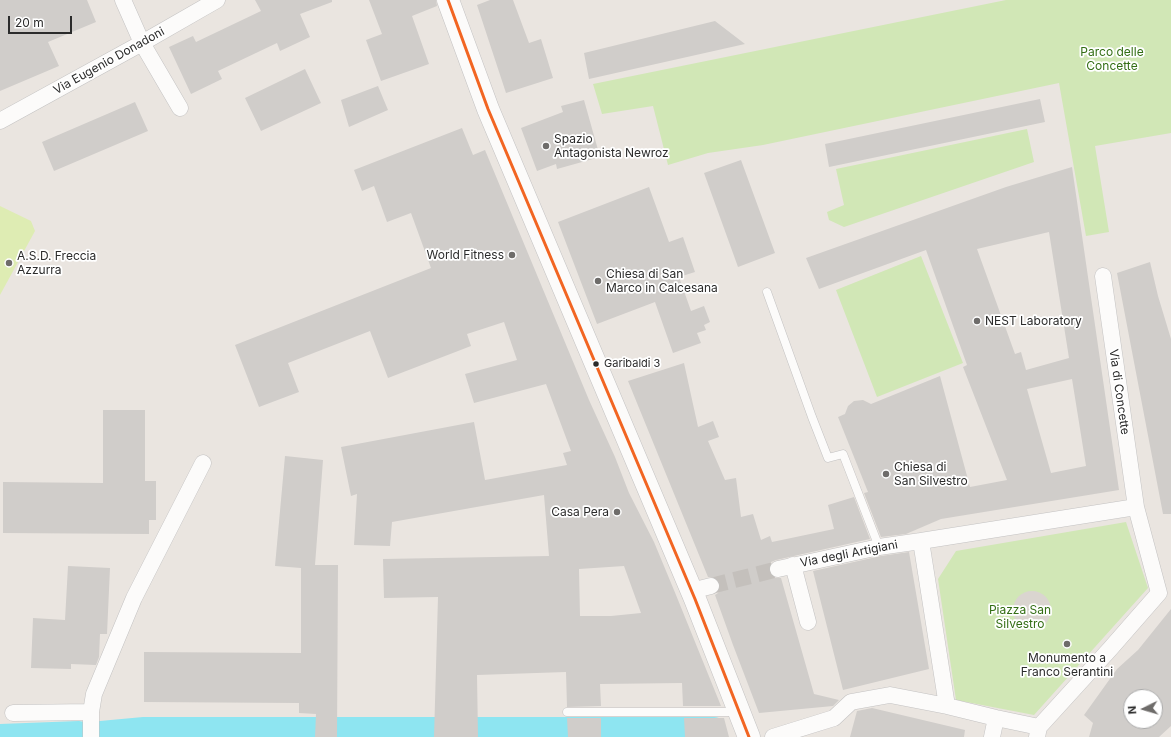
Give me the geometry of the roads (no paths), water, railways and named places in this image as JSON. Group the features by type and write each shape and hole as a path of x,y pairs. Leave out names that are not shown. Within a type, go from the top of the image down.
{"street":[{"path":"123,0 142,43 180,108"},
{"name":"Via Eugenio Donadoni","path":"0,121 217,0"},
{"path":"448,0 488,109 701,588 749,737"},
{"name":"Via di Concette","path":"1104,276 1136,507"},
{"path":"13,713 91,723 94,694 134,598 203,463"},
{"path":"773,737 834,718 851,702 890,695 947,706 996,718 1038,732 1105,655 1165,595 1136,507 921,540 947,706"},
{"name":"Via degli Artigiani","path":"808,622 786,567 921,540"},
{"path":"992,737 996,718"}],"lane":[{"path":"767,292 812,418 828,458 844,454 879,548"},
{"path":"566,712 740,712"}],"waterway":[{"path":"101,732 144,728 714,728"},
{"path":"0,735 79,732"}],"tunnel":[{"path":"711,586 778,569"}],"place":[{"name":"Spazio Antagonista Newroz","path":"546,146"},
{"name":"World Fitness","path":"512,255"},
{"name":"A.S.D. Freccia Azzurra","path":"9,263"},
{"name":"Chiesa di San Marco in Calcesana","path":"598,281"},
{"name":"NEST Laboratory","path":"977,321"},
{"name":"Garibaldi 3","path":"596,364"},
{"name":"Chiesa di San Silvestro","path":"886,474"},
{"name":"Casa Pera","path":"617,512"},
{"name":"Monumento a Franco Serantini","path":"1067,644"}],"park label":[{"name":"Parco delle Concette","path":"1112,59"},
{"name":"Piazza San Silvestro","path":"1020,617"}]}
